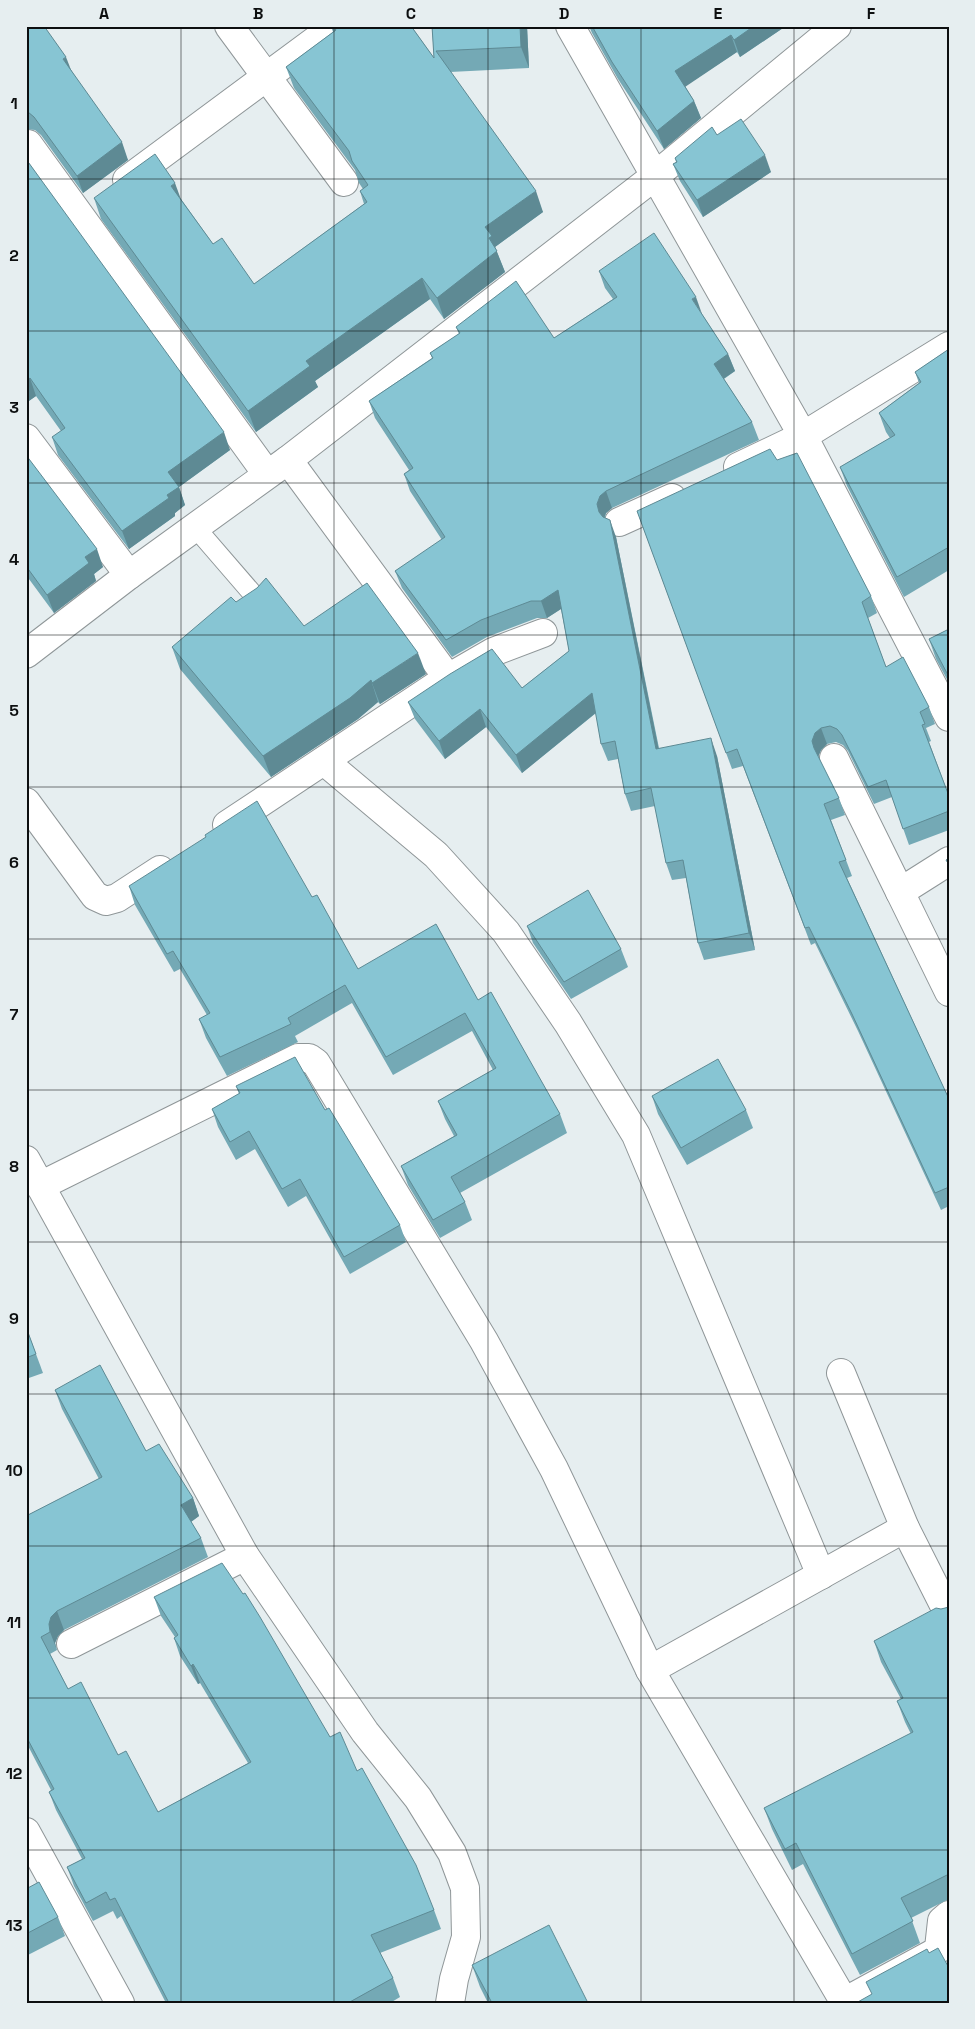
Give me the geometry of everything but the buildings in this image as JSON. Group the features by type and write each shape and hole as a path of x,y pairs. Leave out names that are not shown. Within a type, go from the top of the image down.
{"street":[{"path":"229,26 344,182"},
{"path":"79,216 335,26"},
{"path":"570,26 803,436 949,717"},
{"path":"26,654 129,575 278,467 655,176 837,26"},
{"path":"28,144 79,216 448,678"},
{"path":"619,522 803,436 949,346"},
{"path":"26,438 129,575"},
{"path":"208,838 448,678 494,652 543,633"},
{"path":"834,758 949,992"},
{"path":"324,761 436,855 506,932 568,1024 636,1135 820,1575"},
{"path":"26,802 95,896 106,900 117,898 183,854"},
{"path":"900,892 949,861"},
{"path":"40,1186 298,1058 312,1059 320,1067 484,1341 554,1469 650,1670 845,2002 934,1953 939,1948 942,1921 949,1916"},
{"path":"26,1160 245,1556 365,1732 418,1798 452,1853 464,1888 466,1937 454,1979 450,2003"},
{"path":"840,1373 905,1528 949,1616"},
{"path":"650,1670 905,1528"},
{"path":"72,1644 245,1556"},
{"path":"26,1832 120,2003"}],"lane":[{"path":"195,527 258,600"}]}
